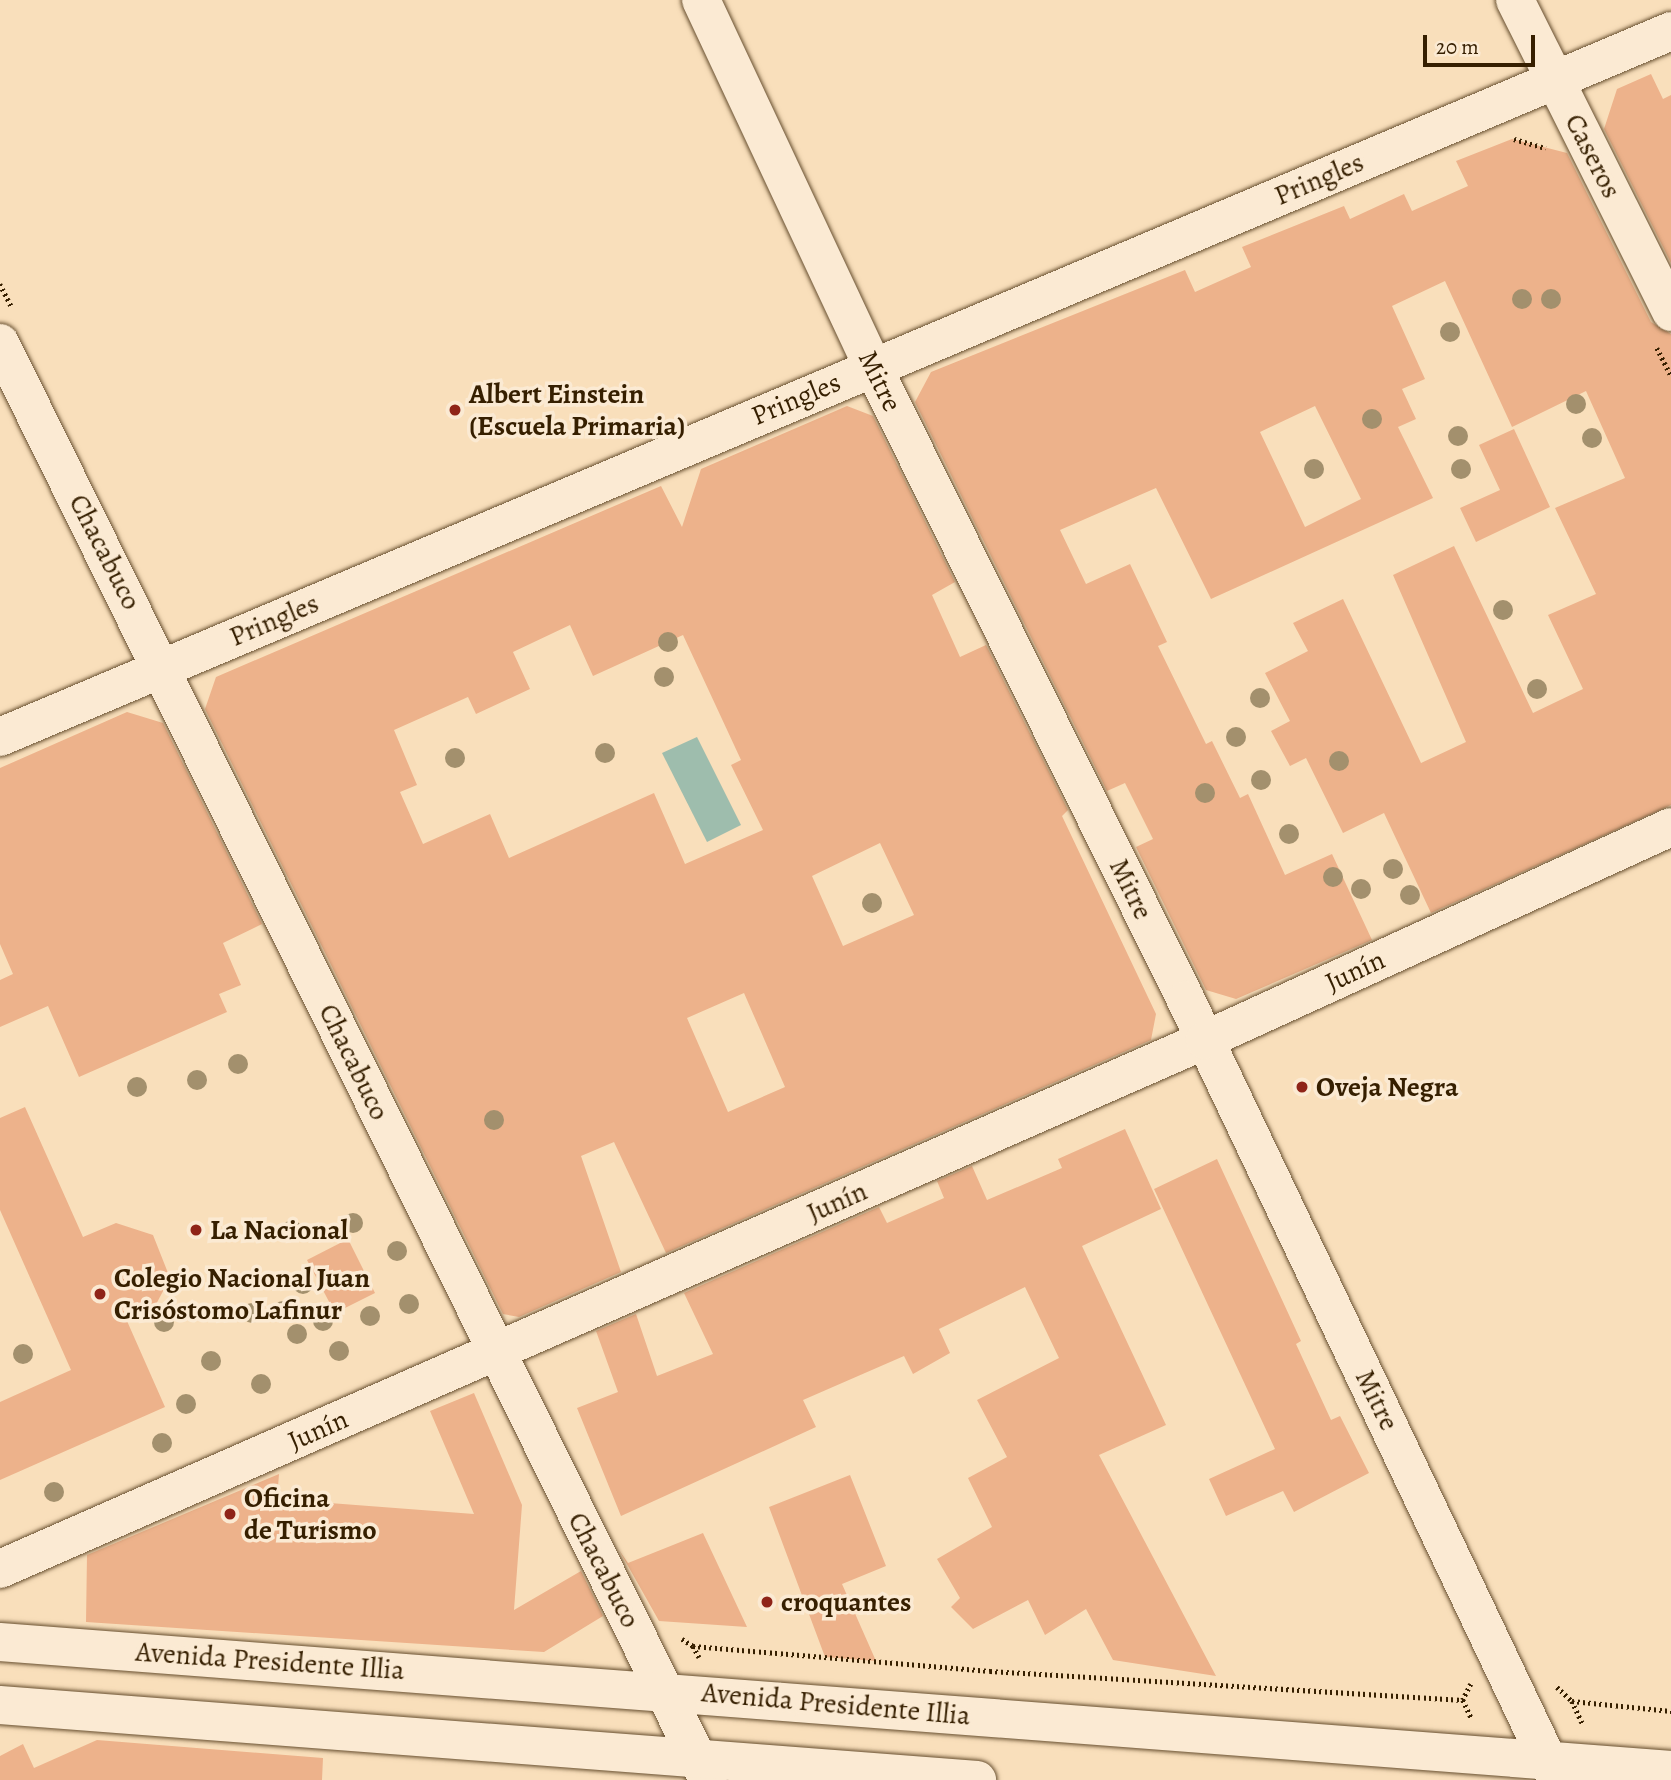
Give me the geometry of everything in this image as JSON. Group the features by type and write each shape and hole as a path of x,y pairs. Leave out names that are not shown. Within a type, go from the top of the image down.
{"street":[{"name":"Mitre","path":"701,0 873,367 1205,1040 1553,1770"},
{"name":"Caseros","path":"1515,0 1671,312"},
{"name":"Pringles","path":"0,737 1671,31"},
{"name":"Chacabuco","path":"0,343 163,666 494,1353 703,1770"},
{"name":"Junín","path":"0,1569 1205,1040 1671,827"},
{"name":"Avenida Presidente Illia","path":"0,1642 665,1690 1553,1770 1671,1770"},
{"path":"0,1705 703,1770 978,1780"}],"path":[{"path":"693,1646 990,1671 1463,1700"},
{"path":"1572,1701 1671,1711"}],"shaded area":[{"path":"697,737 741,825 707,842 662,753"}],"building":[{"path":"1651,74 1663,99 1671,95 1671,263 1604,129 1617,89"},
{"path":"1512,139 1567,153 1651,322 1671,334 1671,805 1431,913 1384,813 1343,833 1306,758 1290,766 1271,731 1290,721 1265,673 1308,651 1293,623 1343,599 1421,763 1466,742 1393,575 1454,546 1533,713 1583,689 1548,615 1596,594 1555,508 1625,478 1586,391 1512,427 1445,281 1392,306 1425,379 1402,389 1416,419 1398,427 1433,498 1211,599 1156,488 1060,530 1086,584 1130,564 1167,642 1158,646 1206,744 1212,741 1240,798 1248,794 1285,875 1332,854 1372,940 1236,999 1206,990 1136,847 1153,839 1125,783 1107,791 915,402 931,372 1185,270 1195,292 1251,267 1242,247 1344,206 1350,219 1404,194 1412,211 1468,186 1456,161","holes":["1315,406 1361,499 1305,527 1260,432"]},
{"path":"847,406 873,416 955,582 932,595 960,657 986,645 1068,810 1062,816 1156,1014 1151,1040 666,1253 614,1142 581,1156 621,1272 519,1317 503,1314 205,709 216,677 661,486 682,527 701,469","holes":["570,625 593,676 683,635 741,760 731,765 763,830 685,864 654,793 509,858 490,814 423,844 400,792 417,785 394,730 468,697 476,714 530,689 513,652","880,843 914,915 843,946 812,876","744,993 785,1087 728,1112 687,1018"]},
{"path":"1514,429 1550,507 1476,542 1460,508 1500,490 1479,445"},
{"path":"127,712 163,723 262,924 223,943 241,985 219,994 227,1012 79,1077 48,1006 0,1027 0,980 13,974 0,944 0,768"},
{"name":"Colegio Nacional Juan Crisóstomo Lafinur","path":"25,1107 83,1237 116,1223 153,1235 170,1278 153,1310 127,1321 165,1407 0,1480 0,1402 71,1370 0,1210 0,1118"},
{"path":"1125,1129 1161,1209 1082,1246 1166,1425 1099,1455 1216,1676 1113,1660 1086,1609 1045,1635 1028,1600 973,1629 951,1607 960,1598 937,1559 992,1527 968,1478 1007,1457 977,1400 1059,1358 1025,1287 939,1329 950,1353 913,1374 904,1356 803,1400 816,1427 621,1516 577,1408 618,1392 596,1331 636,1314 657,1376 713,1354 684,1293 879,1207 887,1223 944,1198 937,1181 972,1166 987,1200 1062,1168 1058,1159"},
{"path":"1217,1159 1301,1341 1296,1344 1331,1420 1340,1416 1369,1473 1294,1512 1283,1491 1226,1516 1209,1479 1275,1449 1154,1189"},
{"path":"348,1239 375,1293 335,1313 307,1260"},
{"path":"474,1393 522,1505 514,1610 581,1571 603,1616 544,1652 86,1622 87,1555 279,1474 277,1499 474,1514 430,1411"},
{"path":"850,1475 886,1566 842,1584 876,1661 825,1657 769,1507"},
{"path":"703,1533 747,1627 659,1621 619,1550 628,1563"},
{"path":"97,1740 323,1758 322,1780 0,1780 0,1756 23,1744 34,1768"}],"place":[{"name":"Albert Einstein (Escuela Primaria)","path":"455,410"},
{"name":"Oveja Negra","path":"1302,1087"},
{"name":"La Nacional","path":"196,1230"},
{"name":"Colegio Nacional Juan Crisóstomo Lafinur","path":"100,1294"},
{"name":"Oficina de Turismo","path":"230,1514"},
{"name":"croquantes","path":"767,1602"}]}
